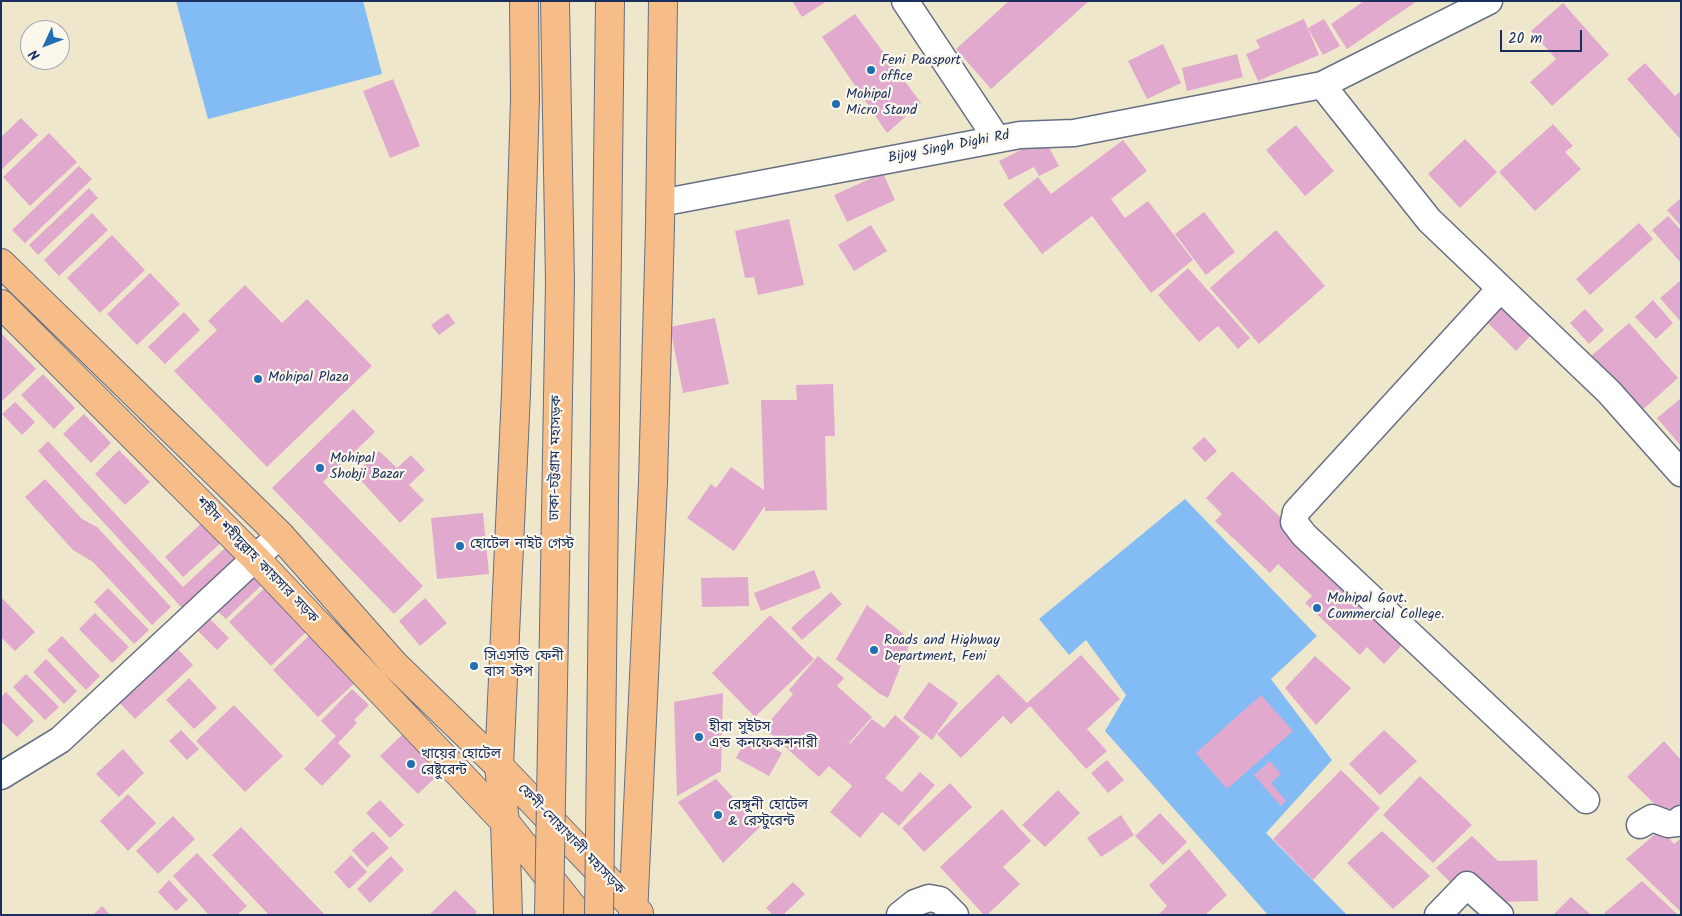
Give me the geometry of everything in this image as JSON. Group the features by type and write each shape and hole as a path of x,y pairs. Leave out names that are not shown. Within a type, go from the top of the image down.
{"main road":[{"path":"508,915 505,822 499,766 516,393 525,99 524,1"},
{"name":"ঢাকা-চট্টগ্রাম মহাসড়ক","path":"549,915 560,282 555,1"},
{"path":"599,915 610,1"},
{"path":"635,911 653,482 663,1"},
{"path":"1,263 280,535 394,664 499,766"},
{"name":"শহীদ শহীদুল্লাহ কায়সার সড়ক","path":"1,304 255,558 505,822"},
{"name":"ফেনী-নোয়াখালী মহাসড়ক","path":"499,766 635,911"},
{"path":"505,822 579,915"}],"street":[{"path":"904,1 997,139"},
{"name":"Bijoy Singh Dighi Rd","path":"660,203 997,139 1020,135 1074,133 1322,85 1484,2"},
{"path":"1322,85 1429,220 1609,392 1681,473"},
{"path":"1500,289 1296,512 1294,522 1304,535 1586,800"},
{"path":"1,776 60,740 280,535"},
{"path":"1640,825 1652,818 1668,824 1676,823 1681,819"},
{"path":"1438,915 1467,885 1500,915"},
{"path":"900,915 915,903 929,898 940,900 955,915"}],"water":[{"path":"176,1 363,1 382,74 208,119"},
{"path":"1185,499 1317,636 1271,679 1332,760 1266,833 1347,915 1268,915 1105,731 1126,695 1086,640 1069,655 1039,619"}],"building":[{"path":"792,1 827,1 802,17"},
{"path":"1009,1 1089,1 991,89 956,49"},
{"path":"1364,1 1417,1 1347,49 1331,24"},
{"path":"1563,3 1609,55 1552,106 1530,82 1556,59 1531,31"},
{"name":"Feni Paasport office","path":"855,14 921,103 887,133 822,37"},
{"path":"1304,19 1319,55 1258,81 1246,54 1260,48 1256,40"},
{"path":"1324,19 1340,46 1323,55 1308,28"},
{"path":"1163,44 1181,83 1147,99 1128,61"},
{"path":"1237,54 1243,77 1187,91 1182,68"},
{"path":"1645,63 1675,96 1681,91 1681,140 1627,79"},
{"path":"393,79 420,146 390,158 363,91"},
{"path":"21,118 38,135 1,170 1,137"},
{"path":"1553,124 1573,146 1565,152 1581,169 1535,211 1499,172"},
{"path":"1296,125 1334,171 1305,196 1266,150"},
{"path":"49,133 77,162 30,206 3,177"},
{"path":"1044,138 1059,166 1039,176 1034,167 1009,180 999,161"},
{"path":"1465,139 1497,172 1460,208 1428,174"},
{"path":"1123,140 1147,171 1111,199 1125,218 1148,201 1193,260 1151,293 1092,216 1042,254 1003,204 1038,177 1051,194"},
{"path":"79,166 92,179 25,243 12,230"},
{"path":"883,173 895,200 847,222 834,195"},
{"path":"89,188 98,198 38,255 29,245"},
{"path":"1681,198 1681,226 1667,210"},
{"path":"1204,212 1235,252 1206,275 1175,234"},
{"path":"92,213 108,230 59,276 44,260"},
{"path":"1668,216 1681,230 1681,263 1652,230"},
{"path":"789,219 804,285 758,295 754,277 745,278 735,231"},
{"path":"1639,223 1653,239 1590,295 1576,279"},
{"path":"871,225 887,251 854,271 838,245"},
{"path":"1276,230 1325,286 1259,344 1210,288"},
{"path":"112,235 145,270 100,313 67,278"},
{"path":"1188,268 1250,338 1238,349 1218,326 1199,342 1158,295"},
{"path":"150,273 180,304 137,345 107,314"},
{"path":"1681,280 1681,322 1660,298"},
{"path":"245,285 282,323 307,299 372,366 267,467 174,371 217,330 208,321"},
{"path":"1653,300 1673,323 1656,339 1635,317"},
{"path":"1502,305 1532,334 1516,351 1486,321"},
{"path":"1585,309 1604,330 1589,344 1570,323"},
{"path":"184,312 200,330 165,364 148,347"},
{"path":"448,313 455,323 439,335 431,325"},
{"path":"715,318 729,384 683,393 670,327"},
{"path":"1629,323 1678,378 1639,413 1590,357"},
{"path":"1,333 36,369 1,402"},
{"path":"43,374 75,408 54,429 21,395"},
{"path":"833,384 835,436 825,436 827,510 765,511 765,506 734,551 687,518 711,484 716,488 731,467 764,490 761,400 797,400 796,385"},
{"path":"1681,398 1681,446 1657,418"},
{"path":"15,402 35,422 22,435 2,414"},
{"path":"353,409 375,432 323,482 423,586 394,614 272,488"},
{"path":"84,414 111,443 91,463 63,434"},
{"path":"1204,437 1217,451 1205,462 1192,448"},
{"path":"48,441 183,587 226,547 237,559 183,609 38,451"},
{"path":"119,450 150,482 125,505 95,474"},
{"path":"379,451 397,468 411,455 425,470 409,485 424,500 400,523 355,474"},
{"path":"1232,471 1408,639 1384,664 1367,647 1360,655 1305,603 1312,596 1278,564 1270,573 1215,521 1222,514 1206,498"},
{"path":"45,479 82,519 97,527 171,607 152,625 93,562 73,550 25,497"},
{"name":"হোটেল নাইট গেস্ট","path":"483,513 489,574 437,579 431,518"},
{"path":"204,521 223,541 183,577 165,557"},
{"path":"254,570 265,582 226,619 214,608"},
{"path":"814,570 821,588 761,611 754,593"},
{"path":"748,577 749,606 702,607 701,578"},
{"path":"271,582 312,626 271,666 229,622"},
{"path":"108,588 149,630 134,644 94,602"},
{"path":"831,592 842,604 802,640 791,628"},
{"path":"1,597 35,632 15,651 1,637"},
{"path":"425,598 447,623 420,646 399,621"},
{"name":"Roads and Highway Department, Feni","path":"867,605 911,640 888,698 880,694 836,659"},
{"path":"95,613 129,647 112,663 79,629"},
{"path":"770,615 814,659 755,717 712,673"},
{"path":"210,619 229,638 217,650 198,631"},
{"path":"311,634 356,682 318,717 273,670"},
{"path":"62,636 100,676 86,690 47,650"},
{"path":"174,645 193,665 135,719 116,699"},
{"path":"1081,655 1120,699 1087,729 1107,751 1086,769 1030,706 1011,724 1003,716 961,758 937,734 998,674 1027,703"},
{"path":"818,656 844,678 837,686 872,717 849,743 805,706 850,744 872,719 884,728 895,715 920,737 885,778 902,792 920,772 935,785 899,826 882,812 860,838 830,812 852,786 829,766 819,777 764,728 793,694 789,690"},
{"path":"1315,656 1351,688 1316,725 1285,688"},
{"path":"46,659 77,691 64,704 33,672"},
{"path":"26,674 59,707 45,720 13,687"},
{"path":"189,678 217,708 194,729 166,700"},
{"path":"929,682 958,703 932,740 903,718"},
{"path":"352,689 369,705 354,720 357,723 338,743 351,756 322,786 304,769 336,736 321,721"},
{"path":"6,692 34,721 17,737 1,721 1,697"},
{"name":"হীরা সুইটস এন্ড কনফেকশনারী","path":"723,693 721,771 677,796 674,702"},
{"path":"1261,695 1293,731 1227,789 1196,753"},
{"path":"234,705 283,756 245,792 196,741"},
{"path":"181,730 199,749 187,760 169,741"},
{"path":"1384,730 1417,761 1380,795 1349,764"},
{"name":"খায়ের হোটেল রেষ্টুরেন্ট","path":"404,733 441,772 418,794 380,756"},
{"path":"749,734 782,753 769,776 736,758"},
{"path":"1664,741 1681,760 1681,809 1670,819 1627,777"},
{"path":"123,749 144,773 119,797 96,774"},
{"path":"1107,760 1124,780 1108,793 1091,773"},
{"path":"1270,761 1281,774 1271,783 1286,801 1281,806 1254,775"},
{"path":"1341,770 1380,808 1313,880 1273,839"},
{"path":"1420,776 1472,825 1433,863 1383,815"},
{"name":"রেঙ্গুনী হোটেল & রেস্টুরেন্ট","path":"716,779 760,827 723,863 678,802"},
{"path":"950,783 972,807 924,852 902,828"},
{"path":"1058,790 1080,813 1045,847 1022,825"},
{"path":"128,794 156,823 128,851 100,821"},
{"path":"380,800 404,825 390,838 366,813"},
{"path":"1002,809 1031,841 1003,867 1020,884 987,915 984,915 940,867"},
{"path":"1160,813 1187,842 1163,865 1135,836"},
{"path":"1121,815 1134,835 1101,857 1087,838"},
{"path":"173,816 195,839 158,874 136,851"},
{"path":"241,827 325,915 269,915 212,855"},
{"path":"1661,829 1674,844 1681,838 1681,912 1626,859"},
{"path":"373,831 389,848 367,867 352,850"},
{"path":"1382,831 1430,876 1393,909 1347,863"},
{"path":"1472,836 1498,861 1537,860 1538,901 1493,902 1480,912 1436,868"},
{"path":"1189,849 1227,895 1205,915 1158,915 1167,906 1149,885"},
{"path":"197,853 247,906 237,915 209,915 173,876"},
{"path":"351,855 367,872 349,889 334,872"},
{"path":"391,856 404,870 370,903 357,889"},
{"path":"169,880 188,900 176,911 158,892"},
{"path":"1642,881 1678,915 1606,915 1604,913"},
{"path":"793,882 805,894 783,915 773,915 766,908"},
{"path":"455,890 477,912 474,915 429,915"},
{"path":"1571,897 1591,915 1553,915"},
{"path":"102,906 110,915 93,915"}],"place":[{"name":"Feni Paasport office","path":"871,70"},
{"name":"Mohipal Micro Stand","path":"836,104"},
{"name":"Mohipal Plaza","path":"258,379"},
{"name":"Mohipal Shobji Bazar","path":"320,468"},
{"name":"হোটেল নাইট গেস্ট","path":"460,546"},
{"name":"Mohipal Govt. Commercial College.","path":"1317,608"},
{"name":"Roads and Highway Department, Feni","path":"874,650"},
{"name":"সিএসডি ফেনী বাস স্টপ","path":"474,666"},
{"name":"হীরা সুইটস এন্ড কনফেকশনারী","path":"699,737"},
{"name":"খায়ের হোটেল রেষ্টুরেন্ট","path":"411,764"},
{"name":"রেঙ্গুনী হোটেল & রেস্টুরেন্ট","path":"718,815"}]}
